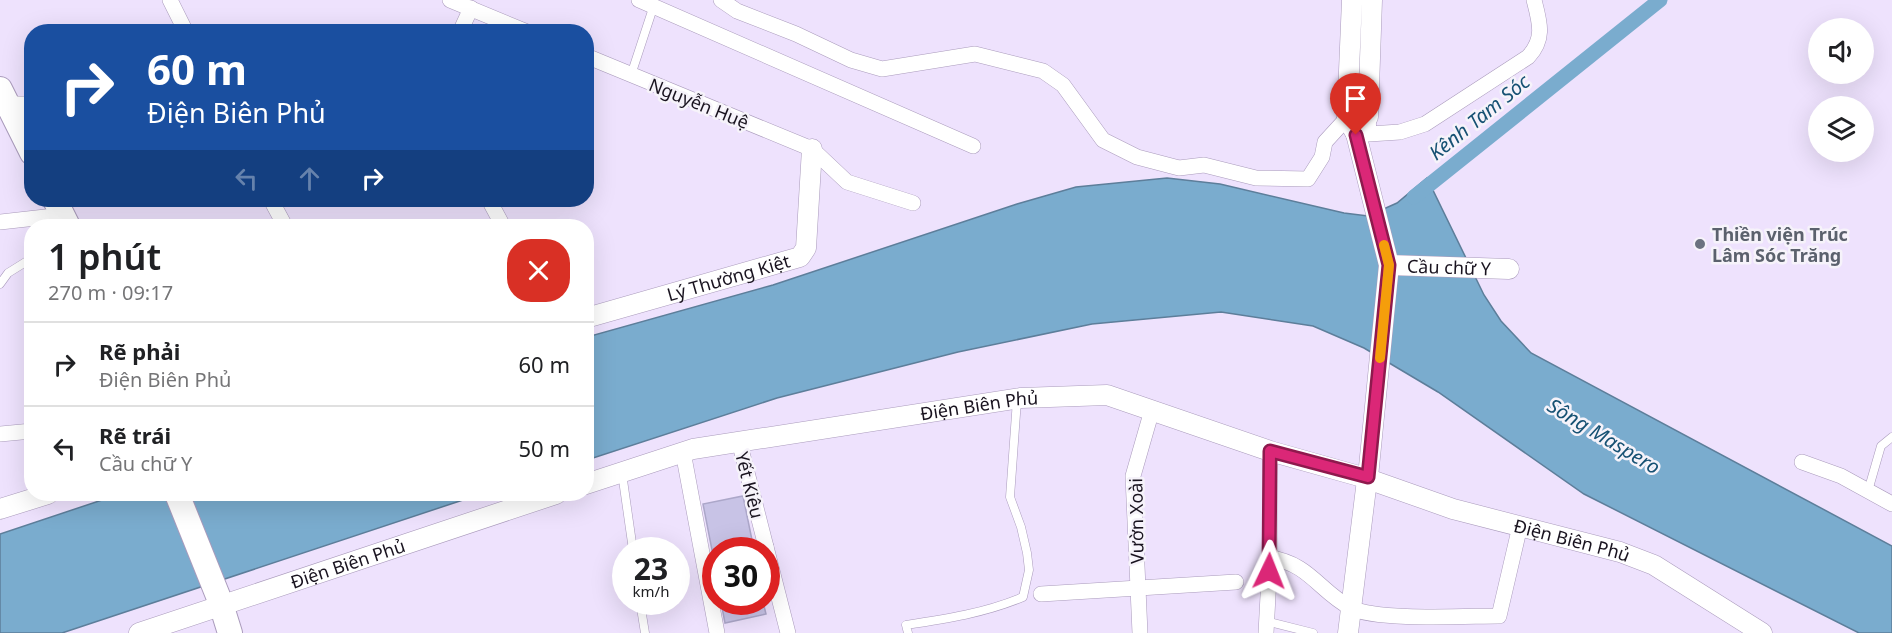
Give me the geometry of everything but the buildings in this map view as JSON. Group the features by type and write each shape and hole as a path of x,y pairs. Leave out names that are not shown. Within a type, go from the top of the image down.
{"main road":[{"path":"2,99 24,139"},
{"path":"180,501 230,633"}],"street":[{"path":"170,0 182,24"},
{"path":"450,0 508,24"},
{"path":"639,0 655,4 973,146"},
{"path":"721,0 737,11 796,34 851,60 882,69 975,54 1043,71 1064,85 1103,140 1137,157 1179,168 1204,165 1256,178 1308,180 1322,157 1325,142 1368,117"},
{"name":"Cầu chữ Y","path":"1348,633 1368,477 1389,265 1352,126 1352,0"},
{"path":"1372,0 1369,134 1400,132 1425,124 1528,57 1537,47 1542,29 1534,0"},
{"path":"464,24 471,8"},
{"name":"Nguyễn Huệ","path":"594,59 812,149"},
{"path":"2,99 24,103"},
{"path":"812,149 847,182 913,203"},
{"name":"Lý Thường Kiệt","path":"594,316 800,257 806,248 812,149"},
{"path":"0,222 62,214"},
{"name":"Cầu chữ Y","path":"1389,265 1509,269"},
{"name":"Điện Biên Phủ","path":"594,481 683,452 739,441 1017,399 1107,395 1270,451 1368,477 1453,509 1620,552 1654,565 1762,633"},
{"name":"Vườn Xoài","path":"1140,633 1133,476 1152,410"},
{"path":"0,434 24,432"},
{"name":"Yết Kiêu","path":"739,441 763,537"},
{"path":"1266,627 1270,558 1270,451"},
{"path":"683,452 704,537"},
{"path":"1802,462 1820,466 1892,504"},
{"path":"0,509 26,501"},
{"name":"Điện Biên Phủ","path":"139,633 219,600 534,501"},
{"path":"1270,558 1297,565 1352,608 1382,615 1499,616 1520,526"},
{"path":"1041,594 1138,590 1236,582"},
{"name":"Yết Kiêu","path":"780,602 788,633"},
{"path":"715,615 717,633"}],"lane":[{"path":"631,75 655,4"},
{"path":"0,284 8,273 24,263"},
{"path":"908,633 906,625 957,618 995,609 1023,597 1029,570 1027,553 1022,527 1010,497 1017,399"},
{"path":"1868,491 1881,446 1892,436"},
{"path":"622,472 631,537"},
{"path":"642,615 645,633"},
{"path":"1266,627 1313,633"}],"water":[{"name":"Sông Maspero","path":"1167,178 1220,184 1344,213 1368,216 1397,203 1427,178 1484,295 1501,321 1531,353 1892,546 1892,633 1859,633 1584,494 1438,392 1364,348 1313,326 1221,312 1092,324 958,352 777,398 594,458 594,335 773,285 1017,204 1076,187"},
{"path":"99,501 460,501 62,633 0,633 0,534"}],"waterway":[{"name":"Kênh Tam Sóc","path":"1414,197 1660,0"}],"slow traffic":[{"path":"1380,358 1389,265 1384,245"}],"place":[{"name":"Thiền viện Trúc Lâm Sóc Trăng","path":"1700,244"}],"route":[{"path":"1269,571 1270,451 1366,478 1369,472 1389,265 1356,135"}]}
